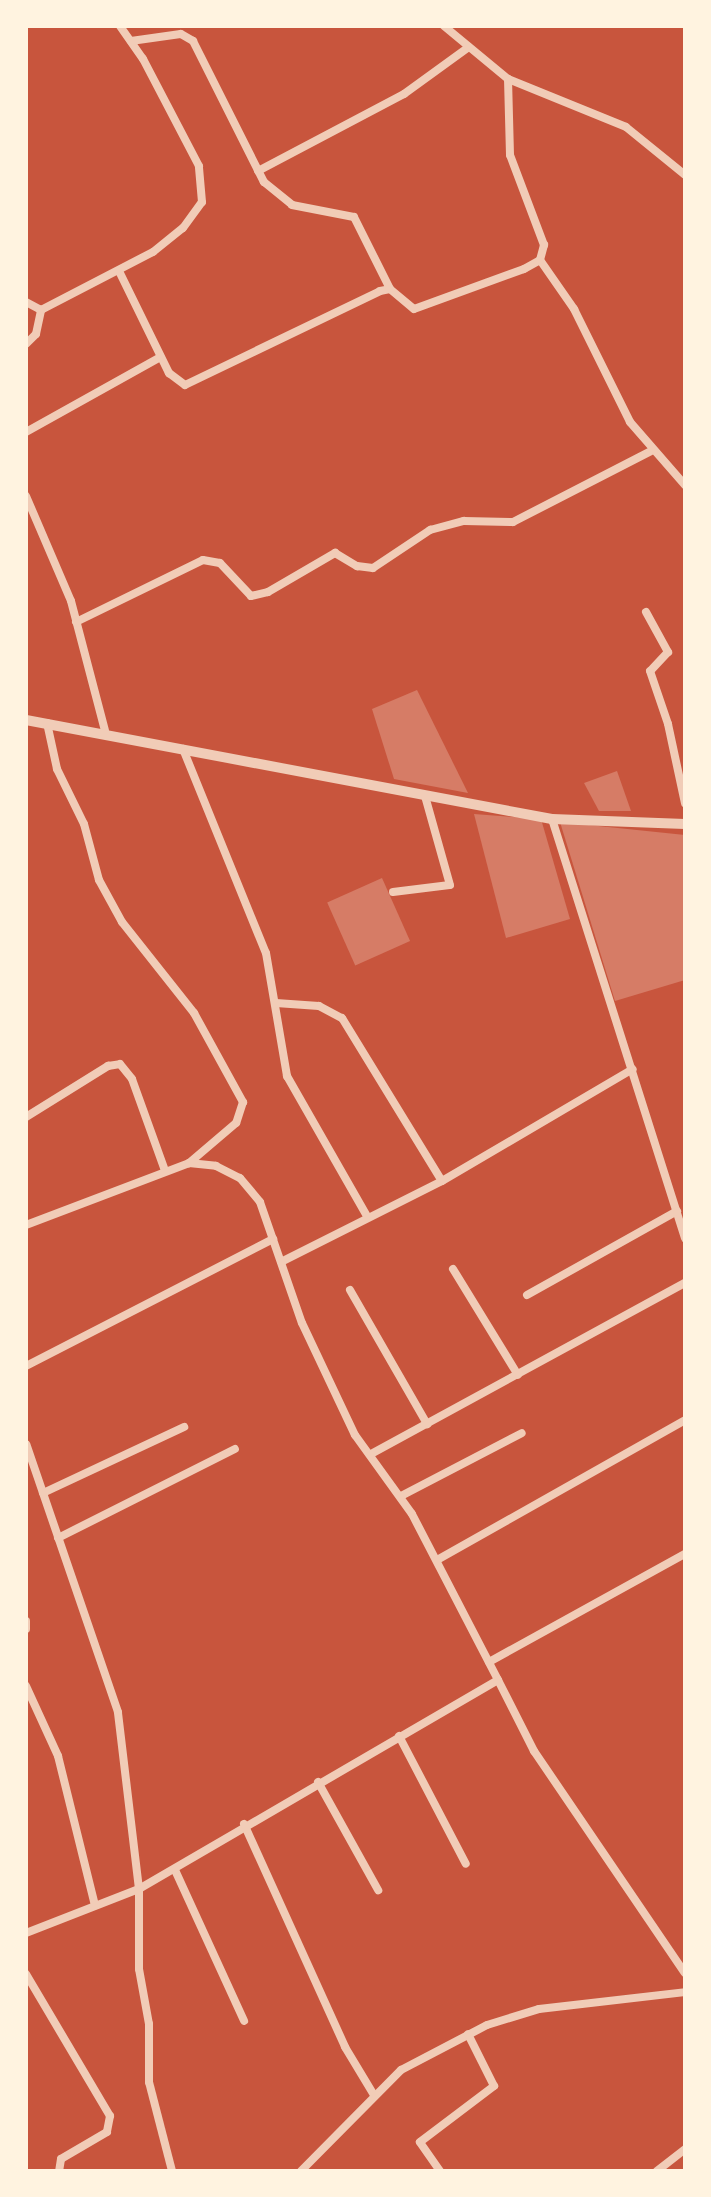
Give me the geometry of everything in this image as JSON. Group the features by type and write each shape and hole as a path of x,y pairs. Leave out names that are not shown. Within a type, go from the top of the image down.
{"street":[{"path":"41,310 119,271 183,228 204,190 199,166 120,26"},
{"path":"444,26 508,79 626,127 685,175"},
{"path":"131,41 181,34 193,41 258,171 280,199 354,217 390,289 414,309 504,279 540,260"},
{"path":"258,171 404,94 469,47"},
{"path":"508,79 507,138 521,192 543,241 540,260 574,309 609,387 651,451 685,485"},
{"path":"119,271 173,379 185,385 390,289"},
{"path":"26,302 41,310"},
{"path":"26,344 36,334 41,310"},
{"path":"26,432 161,357"},
{"path":"76,622 203,560 220,563 251,596 268,592 335,553 357,566 373,568 430,530 464,521 513,522 651,451"},
{"path":"26,496 76,622 105,731"},
{"path":"646,612 668,652 650,671 668,724 685,803"},
{"path":"26,720 105,731 183,749 552,819 685,824"},
{"path":"47,723 57,769 84,824 99,880 122,922 194,1013 243,1102 236,1123 189,1163"},
{"path":"183,749 258,929 276,1003 287,1076 367,1216"},
{"path":"393,892 450,885 425,796"},
{"path":"552,819 685,1238"},
{"path":"276,1003 319,1006 350,1027 442,1181"},
{"path":"26,1117 108,1066 120,1064 132,1079 164,1168"},
{"path":"281,1262 367,1216 442,1181 633,1069"},
{"path":"26,1225 164,1168 189,1163 216,1166 240,1178 260,1202 312,1345 355,1435 401,1496 534,1751 685,1973"},
{"path":"527,1295 677,1211"},
{"path":"26,1366 273,1239"},
{"path":"453,1269 518,1375"},
{"path":"371,1454 685,1283"},
{"path":"350,1290 427,1424"},
{"path":"437,1560 685,1420"},
{"path":"43,1493 184,1427"},
{"path":"401,1496 522,1433"},
{"path":"26,1444 118,1712 139,1889 139,1969 149,2024 149,2082 172,2171"},
{"path":"58,1538 235,1449"},
{"path":"489,1662 685,1554"},
{"path":"26,1621 26,1629"},
{"path":"26,1933 139,1889 175,1870 244,1824 498,1680"},
{"path":"26,1686 58,1756 95,1906"},
{"path":"399,1736 466,1864"},
{"path":"318,1782 378,1890"},
{"path":"244,1824 345,2047 374,2095"},
{"path":"175,1870 244,2021"},
{"path":"26,1974 110,2116 107,2132 61,2159 59,2171"},
{"path":"301,2171 401,2070 468,2034 522,2012 685,1992"},
{"path":"440,2171 420,2142 494,2086 468,2034"},
{"path":"657,2171 685,2149"}],"building":[{"path":"417,690 468,793 394,779 372,709"},
{"path":"617,771 631,811 599,811 584,783"},
{"path":"474,814 541,819 570,919 506,938"},
{"path":"560,822 685,835 685,980 615,1001"},
{"path":"382,878 410,941 355,965 327,902"}]}
